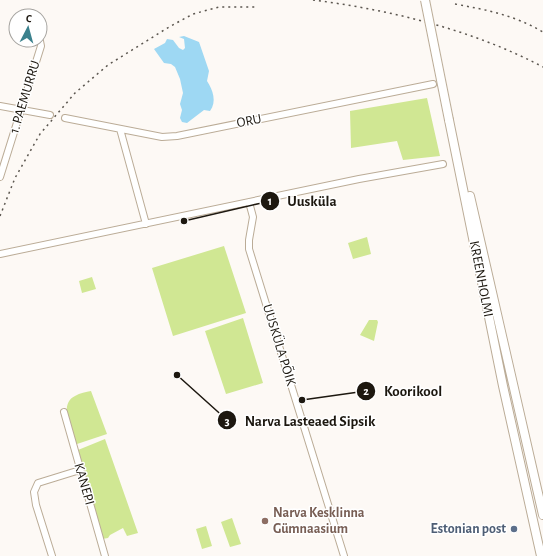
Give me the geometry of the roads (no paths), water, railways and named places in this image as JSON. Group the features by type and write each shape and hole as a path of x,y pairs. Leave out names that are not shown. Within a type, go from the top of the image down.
{"main road":[{"name":"KREENHOLMI","path":"426,0 452,120 543,515"},
{"name":"KREENHOLMI","path":"430,0 503,386 541,556"},
{"path":"503,386 514,384"},
{"path":"529,500 539,497"}],"street":[{"name":"1. PAEMURRU","path":"0,177 40,48"},
{"name":"ORU","path":"65,118 162,137 177,136 433,84"},
{"path":"0,106 50,115"},
{"path":"120,129 146,224"},
{"path":"0,254 359,178 443,164"},
{"name":"UUSKÜLA PÕIK","path":"249,202 252,217 248,240 249,249 344,556"},
{"name":"KANEPI","path":"64,412 105,556"},
{"path":"52,556 36,505 34,492 38,483 80,470"}],"water":[{"path":"184,36 199,42 209,71 207,81 211,88 214,100 210,111 204,110 187,123 182,122 180,118 182,110 180,104 183,93 180,79 175,67 171,64 164,63 154,49 165,43 167,39 173,40 179,48 183,50 185,48 184,39 179,37"}],"railway":[{"path":"313,0 372,9 431,23 488,42 543,67"},
{"path":"455,4 511,17 543,32"},
{"path":"0,216 15,178 40,134 75,93 108,65 169,27 193,14 219,7 255,7"}],"place":[{"name":"Uusküla","path":"184,221"},
{"name":"Narva Lasteaed Sipsik","path":"177,375"},
{"name":"Koorikool","path":"302,400"},
{"name":"Narva Kesklinna Gümnaasium","path":"265,521"},
{"name":"Estonian post","path":"514,529"}]}
